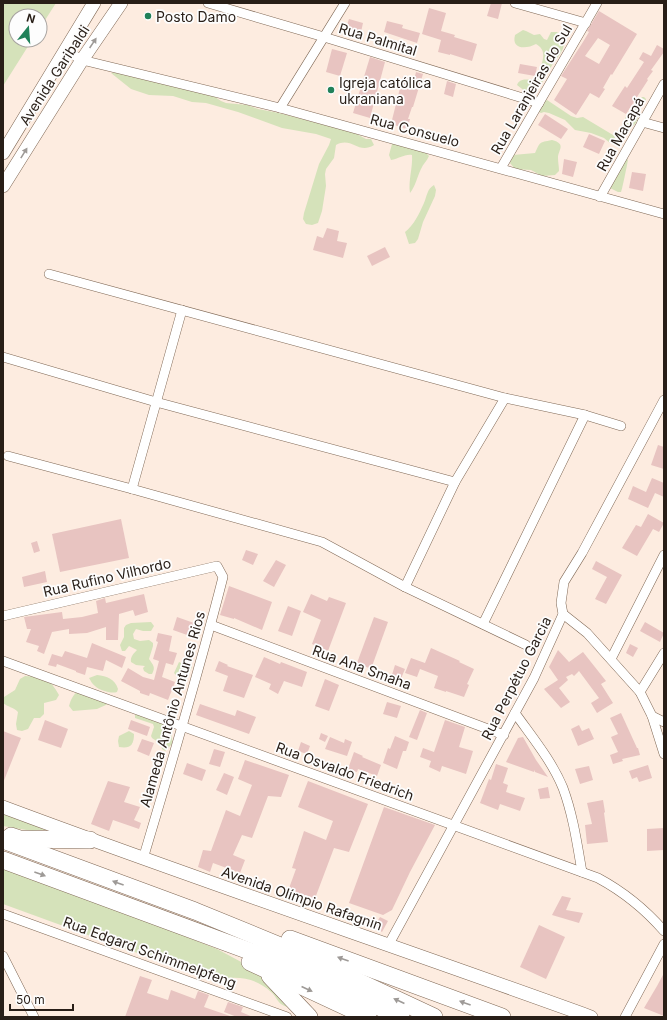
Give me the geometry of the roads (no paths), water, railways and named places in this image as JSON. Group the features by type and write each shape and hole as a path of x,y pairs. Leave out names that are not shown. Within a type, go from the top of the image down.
{"highway":[{"path":"3,834 20,839 90,840"},
{"path":"3,840 195,911 292,959 401,1017"},
{"path":"3,860 198,933 292,959 434,1017"},
{"path":"195,911 234,919 502,1017"},
{"path":"198,933 263,968 368,1017"},
{"path":"263,968 309,1017"}],"street":[{"name":"Avenida Garibaldi","path":"3,153 94,3"},
{"name":"Avenida Garibaldi","path":"3,186 82,60 121,3"},
{"name":"Rua Palmital","path":"208,3 540,103"},
{"path":"280,108 345,3"},
{"path":"515,3 586,23"},
{"name":"Rua Laranjeiras do Sul","path":"501,168 597,3"},
{"name":"Rua Consuelo","path":"65,50 82,60 280,108 664,214"},
{"name":"Rua Macapá","path":"600,197 664,84"},
{"path":"642,122 664,128"},
{"path":"49,274 505,398 585,415 621,426"},
{"path":"132,489 182,310"},
{"path":"3,357 156,402 455,482"},
{"path":"405,587 455,482 505,398"},
{"name":"Rua Perpétuo Garcia","path":"389,944 534,678 563,614 561,603 564,582 582,553 664,400"},
{"path":"483,624 585,415"},
{"path":"8,456 322,542 405,587 526,645"},
{"path":"611,659 664,555"},
{"name":"Rua Rufino Vilhordo","path":"3,616 218,566"},
{"name":"Alameda Antônio Antunes Rios","path":"143,859 183,727 211,626 223,577 218,566"},
{"path":"563,614 586,633 640,692 652,716 664,754"},
{"name":"Rua Ana Smaha","path":"211,626 504,735"},
{"path":"640,692 664,653"},
{"name":"Rua Osvaldo Friedrich","path":"3,662 582,872 612,885 647,912 664,931"},
{"path":"515,713 547,758 562,787 574,823 582,872"},
{"path":"652,716 664,722"},
{"name":"Avenida Olímpio Rafagnin","path":"3,807 260,901 389,944 590,1017"},
{"name":"Rua Edgard Schimmelpfeng","path":"3,914 287,1017"},
{"path":"625,1017 664,944"},
{"path":"3,956 34,1017"}],"place":[{"name":"Posto Damo","path":"148,16"},
{"name":"Igreja católica ukraniana","path":"331,90"}]}
